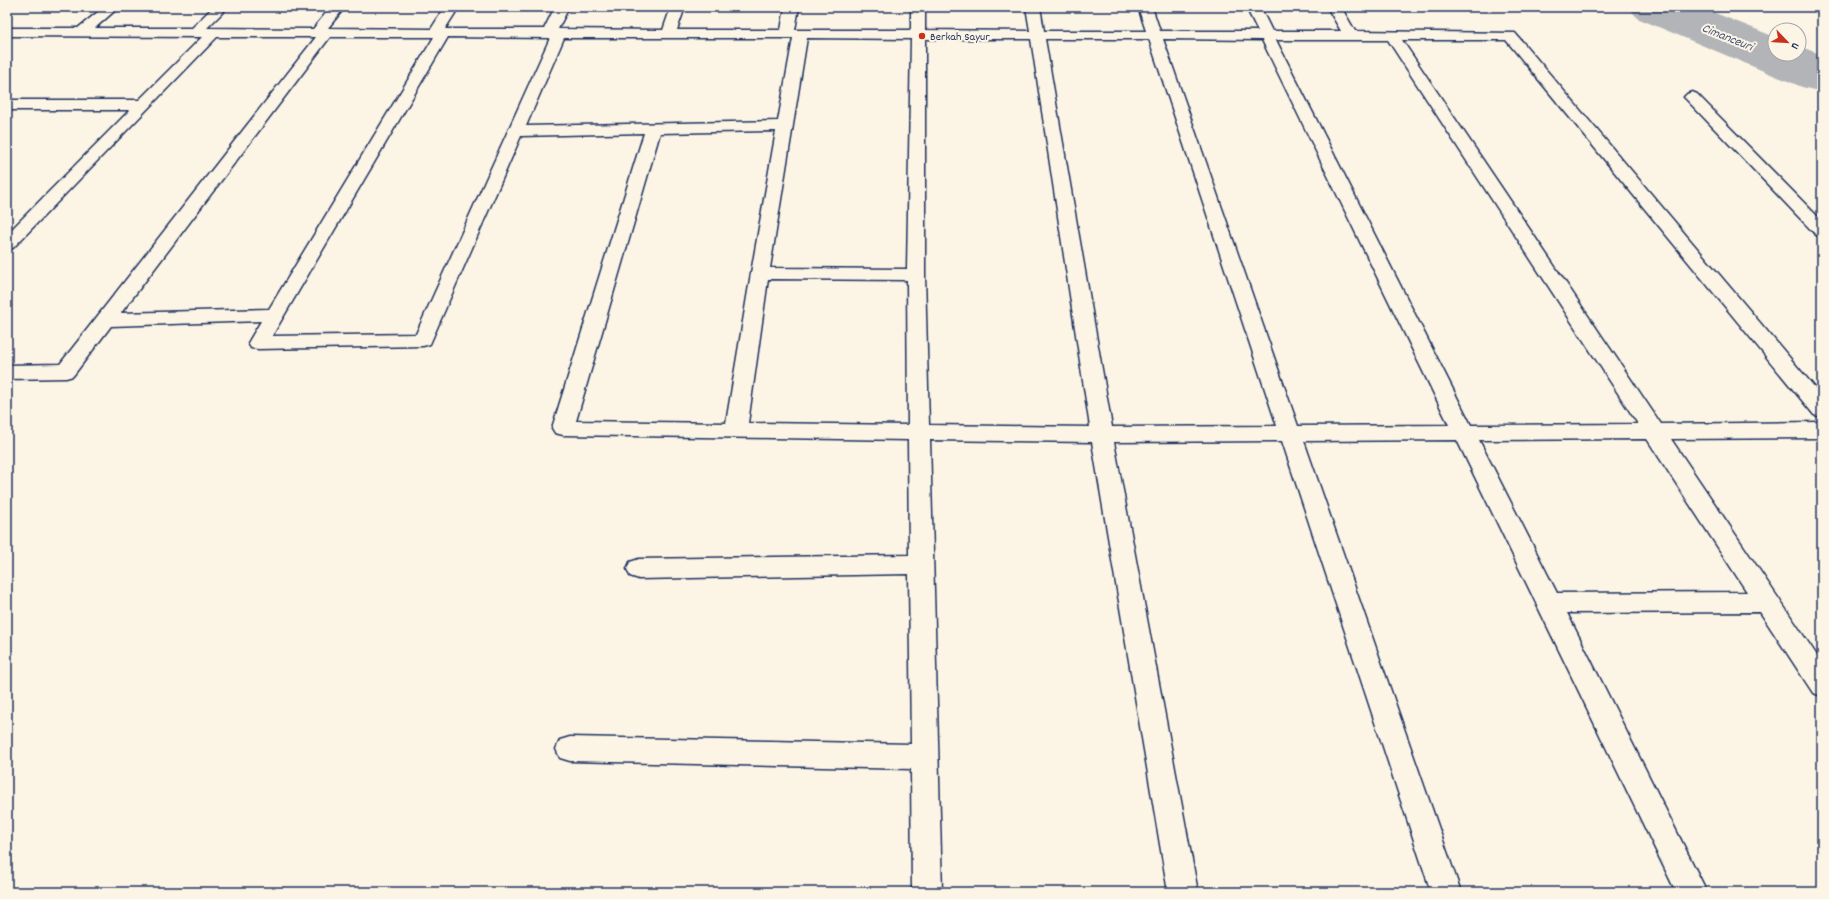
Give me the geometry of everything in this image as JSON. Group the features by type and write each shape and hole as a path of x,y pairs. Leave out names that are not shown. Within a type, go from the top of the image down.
{"street":[{"path":"82,32 112,7"},
{"path":"196,32 221,7"},
{"path":"7,372 66,371 322,32 338,7"},
{"path":"452,7 439,33 258,343 423,340 516,131 554,33 562,7"},
{"path":"669,33 678,7"},
{"path":"736,430 784,126 794,34 792,7"},
{"path":"918,7 919,34 916,274 927,892"},
{"path":"1033,7 1102,435 1183,892"},
{"path":"1145,7 1446,892"},
{"path":"1253,7 1692,892"},
{"path":"1334,7 1350,35"},
{"path":"7,32 1510,36 1822,410"},
{"path":"7,244 214,32"},
{"path":"1392,35 1822,685"},
{"path":"1692,97 1819,226"},
{"path":"7,105 143,105"},
{"path":"516,131 784,126"},
{"path":"653,129 563,428 1102,435 1822,430"},
{"path":"760,272 916,274"},
{"path":"106,320 274,315"},
{"path":"639,569 920,564"},
{"path":"1549,603 1767,602"},
{"path":"570,749 924,757"}],"waterway":[{"name":"Cimanceuri","path":"1655,7 1822,75"}],"place":[{"name":"Berkah Sayur","path":"922,36"}]}
